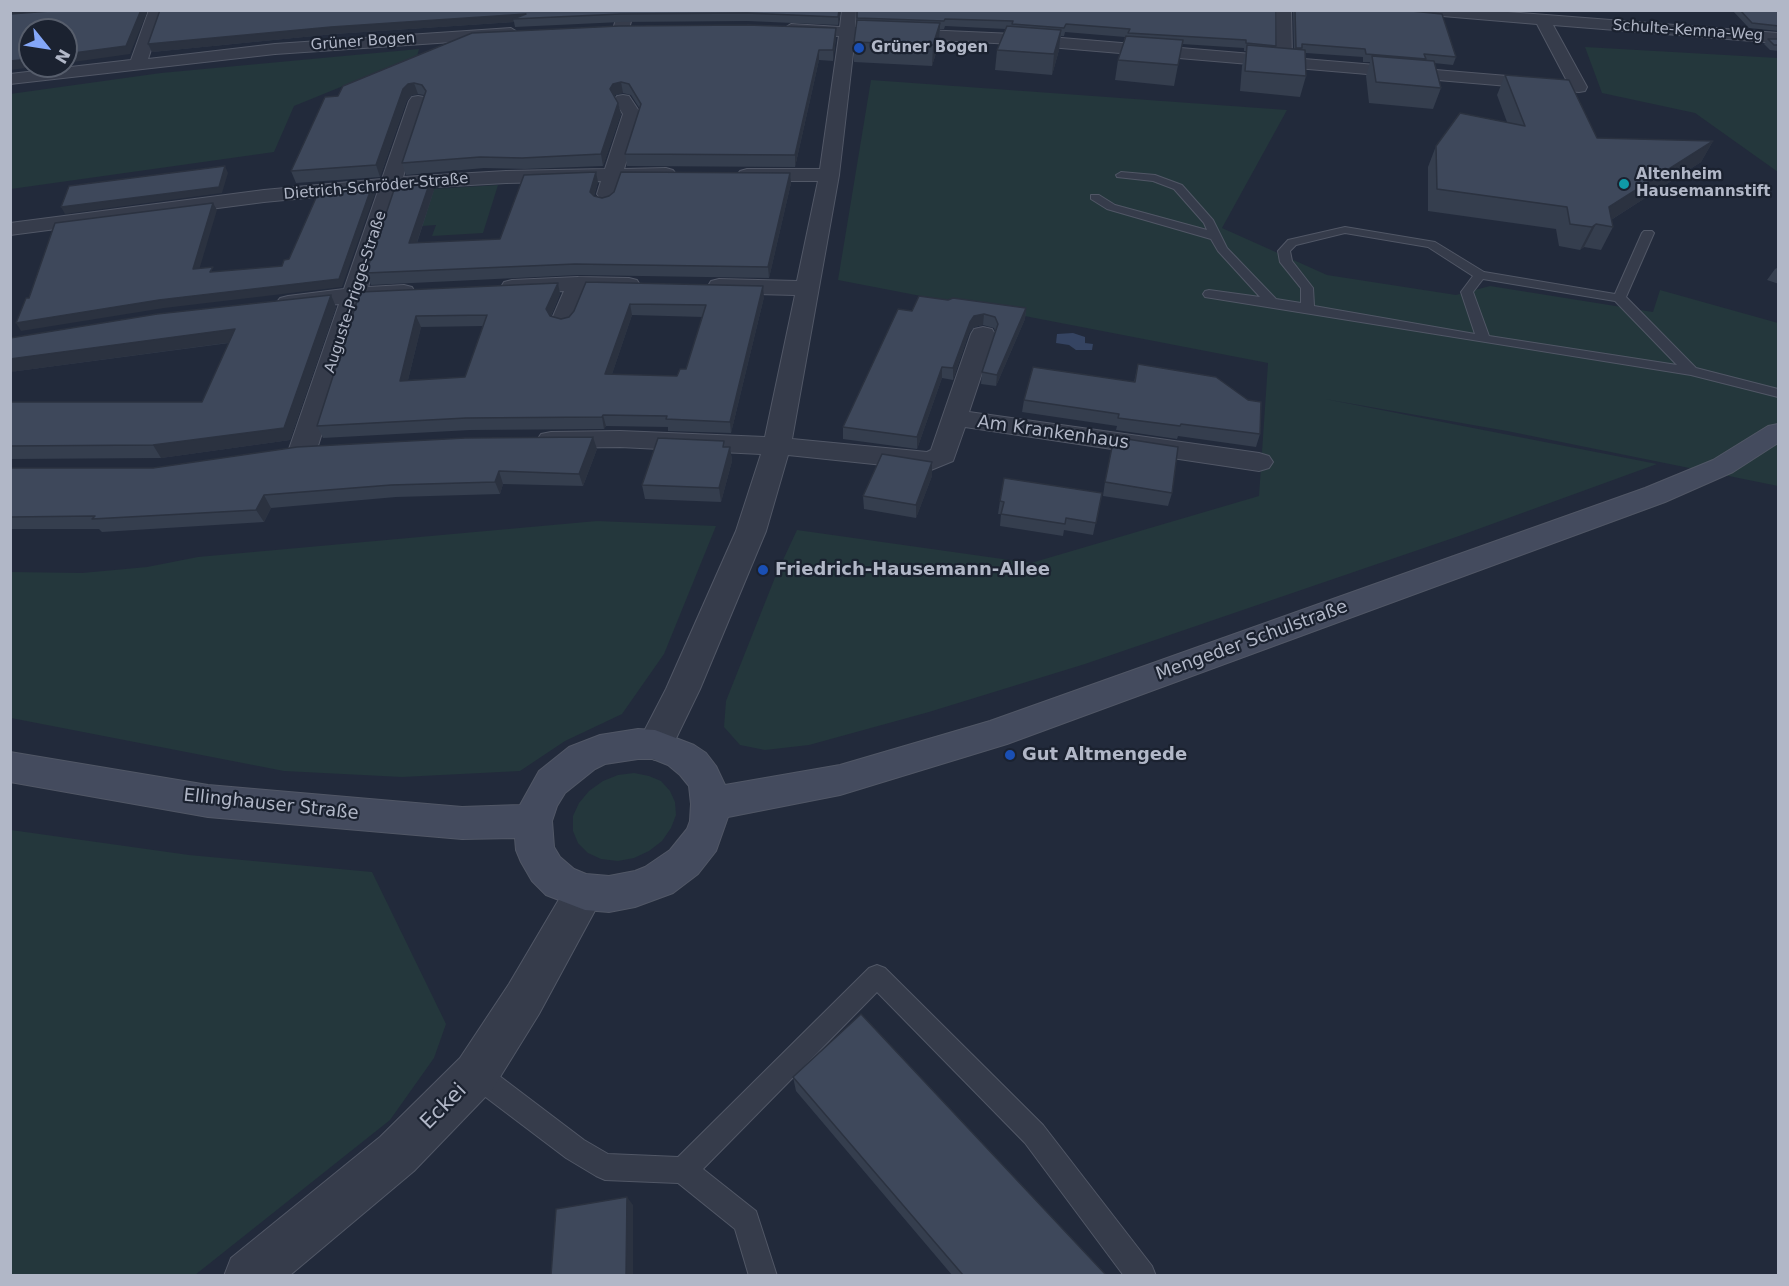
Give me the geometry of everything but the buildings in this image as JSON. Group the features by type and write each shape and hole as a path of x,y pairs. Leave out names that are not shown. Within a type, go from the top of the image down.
{"main road":[{"name":"Mengeder Schulstraße","path":"710,804 840,780 994,734 1655,495 1723,466 1779,432"},
{"path":"620,745 655,745 681,755 693,764 709,790 710,804 709,821 702,839 684,862 659,880 635,889 609,894 585,892 560,882 546,868 535,850 533,821 540,801 552,782 582,758 600,750 620,745"},
{"name":"Ellinghauser Straße","path":"10,767 208,801 462,823 533,821"}],"street":[{"path":"138,63 157,10"},
{"path":"621,29 627,10"},
{"path":"1284,10 1284,61"},
{"name":"Schulte-Kemna-Weg","path":"1419,10 1511,14 1544,20 1779,38"},
{"path":"1014,39 1021,20"},
{"path":"778,29 848,21 1014,39 1579,87 1544,20"},
{"path":"655,745 683,689 752,531 777,446 829,176 848,21"},
{"name":"Grüner Bogen","path":"10,79 389,35 522,32"},
{"path":"604,201 632,114 623,100"},
{"name":"Auguste-Prigge-Straße","path":"303,450 418,101"},
{"name":"Dietrich-Schröder-Straße","path":"10,229 138,220 391,184 506,177 681,174"},
{"path":"727,175 829,176"},
{"path":"496,288 578,284 646,285"},
{"path":"563,321 578,284"},
{"path":"692,286 807,288"},
{"path":"265,305 355,295 425,291"},
{"name":"Am Krankenhaus","path":"528,440 620,439 777,446 931,461 943,455 983,334"},
{"name":"Am Krankenhaus","path":"954,418 1259,462"},
{"name":"Eckei","path":"249,1275 398,1154 476,1074 524,999 585,892"}],"lane":[{"path":"1121,175 1155,178 1178,187 1209,222 1222,249 1272,302"},
{"path":"1095,197 1111,207 1215,236"},
{"path":"1308,309 1307,288 1286,262 1284,251 1292,243 1345,230 1431,244 1480,274 1619,298 1691,371"},
{"path":"1619,298 1648,233"},
{"path":"1480,274 1467,292 1483,339"},
{"path":"1209,294 1272,302 1483,339 1691,371 1779,393"},
{"path":"683,1170 877,976 1034,1134 1142,1275"},
{"path":"476,1074 575,1149 605,1167 683,1170 746,1221 763,1275"}],"green space":[{"path":"1585,47 1778,58 1778,172 1695,113 1602,93"},
{"path":"419,49 411,78 353,82 294,106 274,152 11,189 10,94 161,73"},
{"path":"871,80 1287,110 1222,228 1327,275 1456,295 1490,286 1653,312 1660,290 1778,323 1778,486 1507,431 1325,399 1657,464 1459,536 1085,664 929,712 809,745 765,750 740,745 724,727 726,701 776,575 797,530 1031,563 1259,496 1268,363 838,280"},
{"path":"498,185 483,233 432,236 436,225 394,228 417,190"},
{"path":"597,521 716,526 664,654 622,714 565,741 520,771 402,777 284,771 11,718 11,572 82,573 147,567 198,557"},
{"path":"634,773 661,781 670,791 675,802 676,815 671,828 662,841 649,851 634,858 618,861 601,859 588,853 578,843 573,831 573,816 579,803 589,791 603,781 618,775"},
{"path":"11,830 189,855 372,872 446,1024 434,1058 390,1120 195,1275 11,1275"}],"water":[{"path":"1073,333 1085,337 1085,343 1093,344 1092,350 1076,350 1069,345 1056,343 1057,334"}],"place":[{"name":"Grüner Bogen","path":"859,48"},
{"name":"Altenheim Hausemannstift","path":"1624,184"},
{"name":"Friedrich-Hausemann-Allee","path":"763,570"},
{"name":"Gut Altmengede","path":"1010,755"}]}
